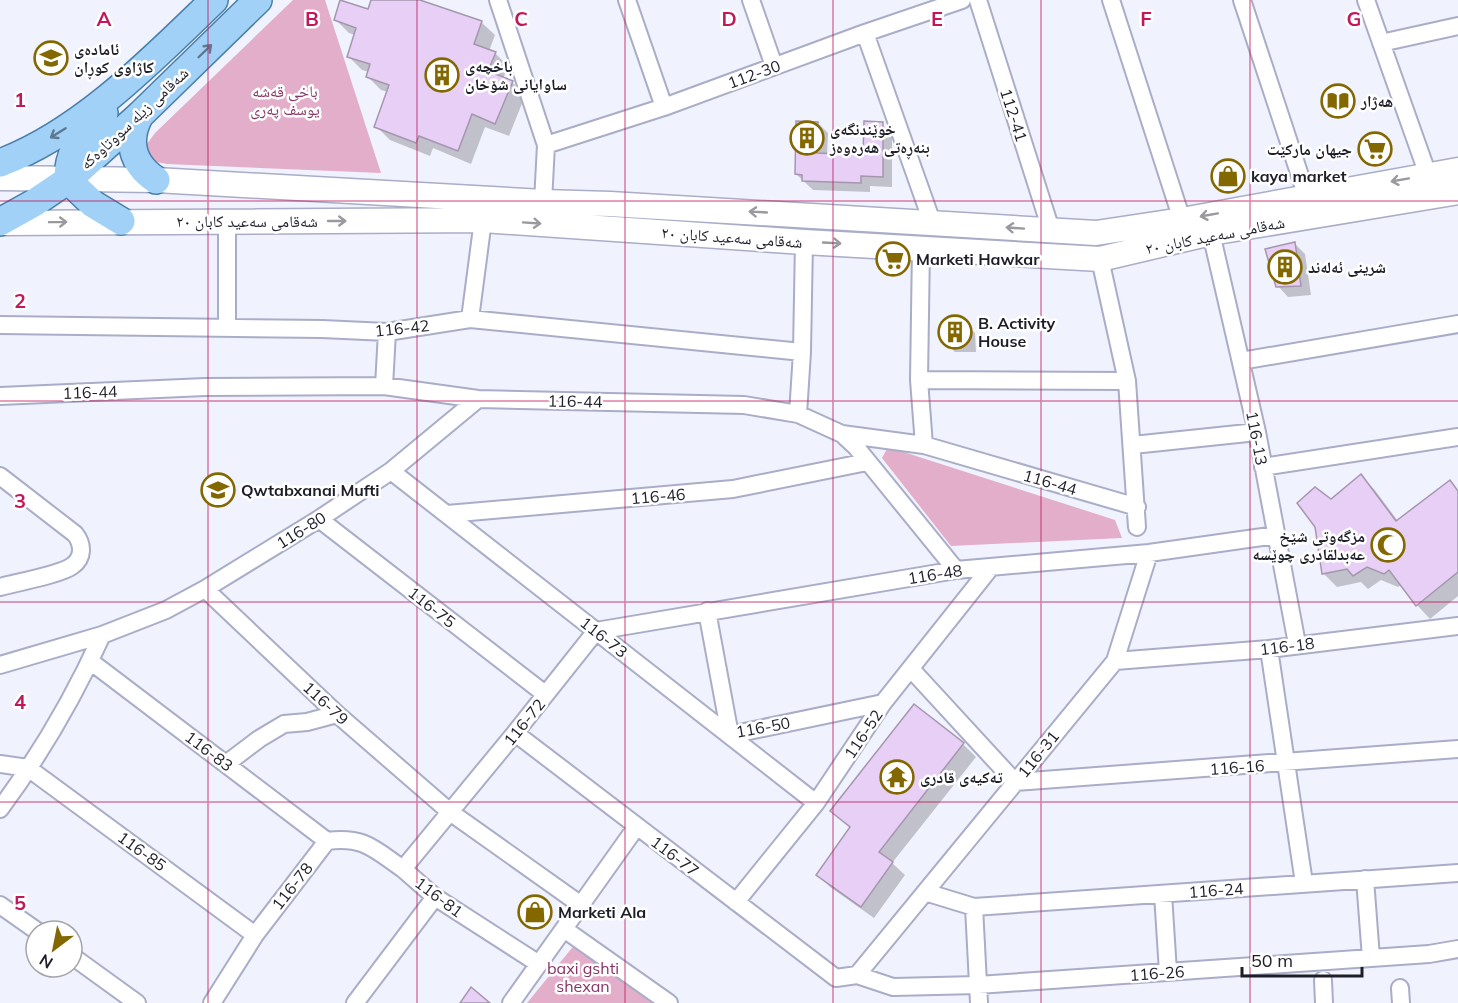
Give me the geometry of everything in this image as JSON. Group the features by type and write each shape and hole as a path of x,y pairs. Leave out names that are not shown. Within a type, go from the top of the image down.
{"main road":[{"name":"شەقامی زیلە سووتاوەکە","path":"0,163 24,153 66,128 133,77 214,0"},
{"name":"شەقامی زیلە سووتاوەکە","path":"0,222 68,180 140,115 258,0"},
{"path":"121,221 93,204 68,180 68,163 76,146 133,77"},
{"path":"140,115 132,135 134,157 147,174 156,180"},
{"name":"شەقامی سەعید کابان ٢٠","path":"0,178 156,180 1096,233 1182,220 1458,170"},
{"name":"شەقامی سەعید کابان ٢٠","path":"0,222 483,220 1100,259 1211,233 1458,192"},
{"path":"609,229 610,204"}],"street":[{"path":"498,0 546,145 543,202"},
{"path":"627,0 664,107"},
{"path":"751,0 774,66"},
{"name":"112-30","path":"546,145 664,107 962,0"},
{"name":"112-41","path":"978,0 1051,230"},
{"path":"1111,0 1182,220"},
{"path":"1242,0 1307,197"},
{"path":"1366,0 1428,175"},
{"path":"1381,43 1458,26"},
{"path":"865,33 932,222"},
{"path":"227,220 227,328"},
{"path":"470,319 483,220"},
{"name":"116-13","path":"1211,233 1257,432 1297,644"},
{"path":"798,414 802,352 804,242"},
{"path":"921,248 919,380 924,445"},
{"path":"1100,259 1127,381 1137,527"},
{"name":"116-42","path":"0,325 387,332 470,319 802,352"},
{"path":"1241,361 1458,324"},
{"path":"384,386 387,332"},
{"path":"919,380 1127,381"},
{"name":"116-44","path":"0,396 205,387 384,386 478,399 744,405 798,414 842,434 924,445 1137,507"},
{"name":"116-80","path":"0,665 102,635 166,610 206,589 320,519 391,471 478,399"},
{"path":"1132,445 1257,432"},
{"path":"842,434 856,447 956,570"},
{"path":"1263,467 1458,436"},
{"name":"116-46","path":"447,514 733,489 867,462"},
{"name":"116-73","path":"391,471 816,803"},
{"path":"0,476 75,534 81,544 80,556 73,566 0,587"},
{"name":"116-75","path":"320,519 545,694"},
{"name":"116-48","path":"596,631 956,570 1149,553 1276,535"},
{"name":"116-31","path":"857,975 1115,661 1149,553"},
{"name":"116-52","path":"736,902 816,803 884,703 991,567"},
{"name":"116-79","path":"206,589 337,714 450,812 581,905"},
{"name":"116-50","path":"707,612 730,735 884,703"},
{"name":"116-18","path":"1115,661 1269,649 1458,626"},
{"name":"116-72","path":"450,812 596,631"},
{"path":"0,809 28,768 90,661 102,635"},
{"path":"1269,649 1288,763 1304,883"},
{"name":"116-83","path":"90,661 327,841"},
{"path":"911,669 1016,782"},
{"path":"226,764 259,739 284,724 307,722 337,714"},
{"name":"116-77","path":"514,734 836,978 857,975"},
{"name":"116-16","path":"1016,782 1458,749"},
{"path":"0,764 28,768"},
{"name":"116-85","path":"28,768 255,935"},
{"name":"116-81","path":"450,812 403,869 435,897 539,964"},
{"path":"510,1003 637,826"},
{"path":"327,841 345,838 366,843 403,869"},
{"name":"116-78","path":"221,1000 255,935 327,841"},
{"name":"116-24","path":"974,907 1458,873"},
{"path":"1365,879 1371,958"},
{"path":"925,892 974,907 979,1003"},
{"path":"1163,894 1168,972"},
{"path":"355,1003 435,897"},
{"path":"0,904 24,922"},
{"path":"564,929 669,1003"},
{"name":"116-26","path":"857,975 892,987 978,985 1429,954 1458,950"},
{"path":"84,965 137,1003"},
{"path":"1323,980 1324,1003"}],"green space":[{"name":"باخی قەشە یوسف پەری","path":"293,0 325,0 381,173 167,164 151,161 144,148 155,133"},
{"path":"888,447 1115,520 1122,538 951,546 882,458"},
{"name":"baxi gshti shexan","path":"576,943 665,1003 527,1003"}],"building":[{"name":"باخچەی ساوایانی شۆخان","path":"340,0 368,9 371,0 420,0 482,21 474,44 496,52 488,71 513,81 495,124 472,114 458,151 419,136 416,143 374,127 389,85 366,77 370,64 347,57 356,28 334,20"},
{"name":"خوێندنگەی بنەڕەتی هەرەوەز","path":"796,121 818,122 817,153 863,155 864,121 883,122 883,177 861,176 861,183 802,181 802,175 795,174"},
{"name":"شرینی ئەلەند","path":"1295,242 1301,286 1276,287 1265,249"},
{"name":"B. Activity House","path":"943,322 966,322 966,342 943,343"},
{"name":"مزگەوتی شێخ عەبدلقادری چوێسە","path":"1361,474 1396,521 1450,480 1458,491 1458,572 1416,606 1389,570 1384,574 1367,567 1353,576 1347,569 1322,574 1315,527 1297,503 1315,487 1331,499"},
{"name":"تەکیەی قادری","path":"914,704 964,743 879,852 893,862 861,907 816,875 850,827 830,811"},
{"path":"471,987 490,1003 460,1003"}],"place":[{"name":"ئامادەی کاژاوی کوڕان","path":"51,58"},
{"name":"باخچەی ساوایانی شۆخان","path":"442,75"},
{"name":"هەژار","path":"1338,101"},
{"name":"خوێندنگەی بنەڕەتی هەرەوەز","path":"807,138"},
{"name":"جیهان مارکێت","path":"1375,149"},
{"name":"kaya market","path":"1228,176"},
{"name":"Marketi Hawkar","path":"893,259"},
{"name":"شرینی ئەلەند","path":"1285,267"},
{"name":"B. Activity House","path":"955,332"},
{"name":"Qwtabxanai Mufti","path":"218,490"},
{"name":"مزگەوتی شێخ عەبدلقادری چوێسە","path":"1388,545"},
{"name":"تەکیەی قادری","path":"897,777"},
{"name":"Marketi Ala","path":"535,912"}]}
